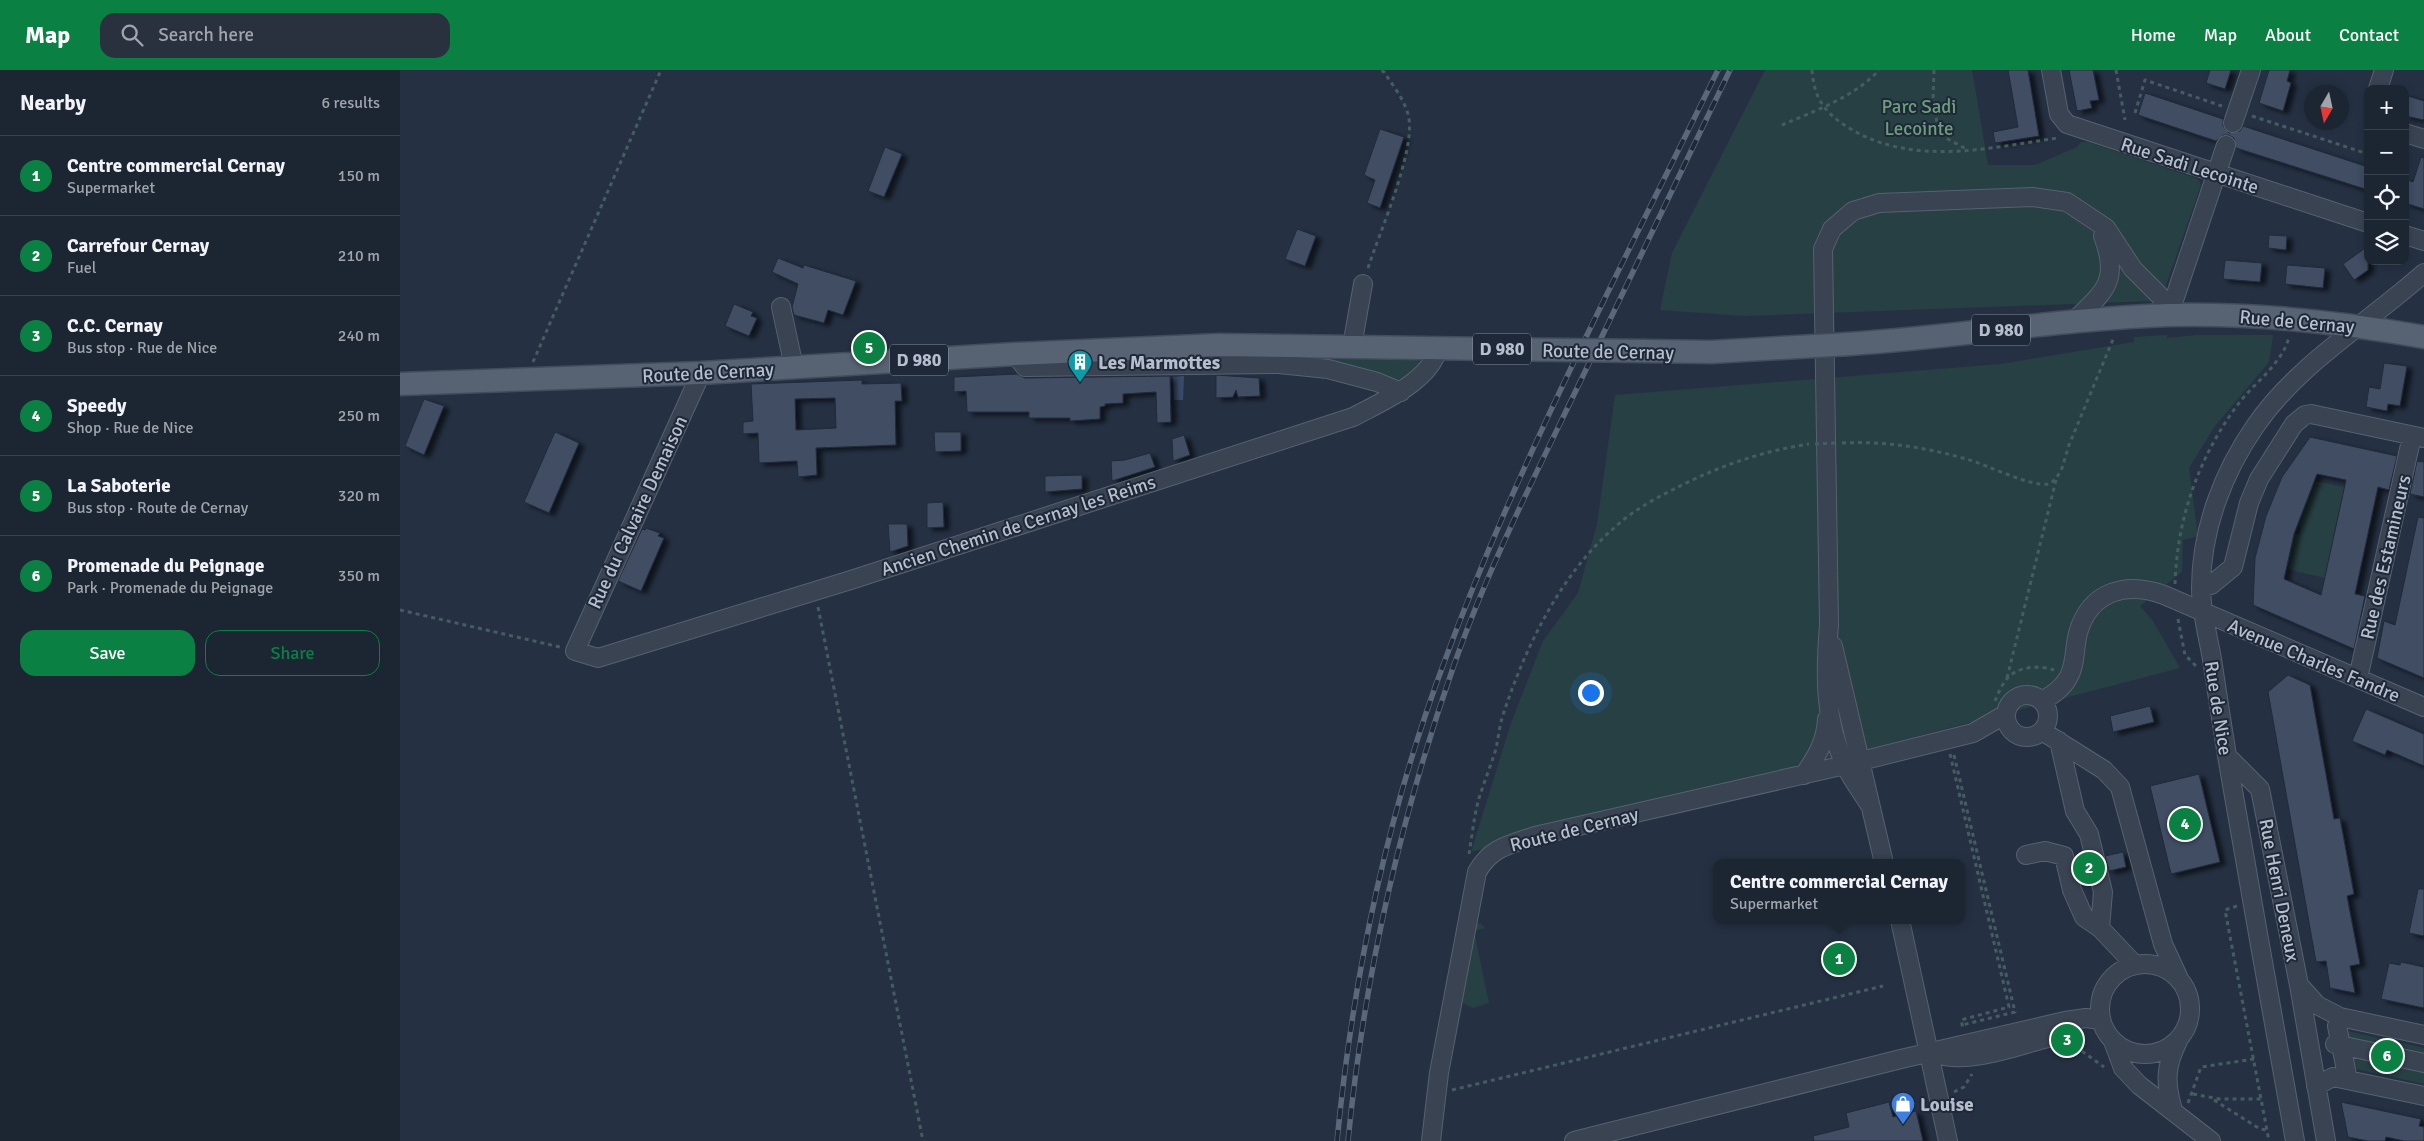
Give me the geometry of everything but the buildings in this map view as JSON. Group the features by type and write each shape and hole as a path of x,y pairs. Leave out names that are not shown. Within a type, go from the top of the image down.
{"main road":[{"name":"Route de Cernay","path":"400,384 701,373 1015,354 1219,345 1711,352 1968,334 2074,321 2169,315"},
{"name":"Rue de Cernay","path":"2169,315 2216,315 2361,326 2424,337"}],"street":[{"path":"2051,70 2058,114 2061,120 2071,126"},
{"path":"2233,122 2251,70"},
{"path":"2379,85 2384,70"},
{"name":"Rue Sadi Lecointe","path":"2071,126 2364,222"},
{"path":"2409,134 2424,139"},
{"path":"2169,315 2226,145"},
{"path":"1804,774 1818,755 1826,735 1828,706 1826,668 1829,626 1822,304 1823,249 1832,229 1853,211 1879,203 2032,197 2068,202 2106,228 2133,269 2161,297 2169,315"},
{"path":"2074,321 2098,298 2110,279 2109,251 2103,236 2089,215"},
{"path":"2409,236 2424,241"},
{"name":"Rue de Nice","path":"2295,1141 2227,756 2204,612 2201,588 2206,543 2216,501 2224,481 2255,426 2268,409 2299,375 2424,273"},
{"path":"1352,346 1363,284"},
{"path":"781,307 794,367"},
{"name":"Ancien Chemin de Cernay les Reims","path":"575,651 598,658 815,591 1353,418 1401,392 1420,376 1436,358 1438,348"},
{"path":"1015,354 1026,368 1279,364 1328,369 1376,382 1401,392"},
{"name":"Rue du Calvaire Demaison","path":"575,651 701,373"},
{"path":"2201,588 2211,585 2233,567 2249,503 2259,479 2294,424 2305,415 2311,414 2418,437"},
{"name":"Rue des Estamineurs","path":"2358,678 2418,437"},
{"name":"Avenue Charles Fandre","path":"2042,701 2061,687 2068,679 2081,624 2092,606 2105,596 2116,591 2142,588 2164,595 2424,707"},
{"path":"1829,626 1853,763"},
{"path":"2023,695 2030,695 2042,701 2046,706 2048,720 2042,731 2030,737 2018,735 2009,726 2006,714 2012,702 2023,695"},
{"path":"1828,706 1869,804 1883,859"},
{"name":"Route de Cernay","path":"1480,866 1496,849 1535,836 1853,763 1950,746 2006,714"},
{"path":"2042,731 2104,770 2120,787 2163,944 2188,994 2190,1010 2188,1024 2168,1063 2167,1090 2173,1110"},
{"path":"2059,741 2075,811 2089,834 2103,892 2100,928"},
{"name":"Rue Henri Deneux","path":"2227,756 2260,788 2299,985 2326,1141"},
{"path":"2026,855 2045,851 2064,856 2072,890 2084,917 2100,928 2135,966"},
{"path":"1430,1141 1439,1073 1480,866"},
{"path":"1901,924 1948,1141"},
{"path":"2180,981 2171,972 2160,967 2148,964 2135,966 2124,970 2107,986 2100,1009 2123,1068 2139,1085 2211,1141"},
{"path":"2299,985 2317,1005 2340,1017 2424,1034"},
{"path":"2340,1017 2337,1026 2338,1045 2348,1080"},
{"path":"1574,1141 1928,1052 2065,1021 2086,1018 2107,1031 2123,1049 2135,1053 2160,1052 2180,1038"},
{"path":"2338,1045 2424,1064"},
{"path":"2316,1086 2334,1077 2424,1096"}],"path":[{"path":"534,379 533,359 661,70"},
{"path":"1363,284 1409,145 1408,118 1400,96 1384,72 1380,70"},
{"path":"1812,70 1813,85 1823,107 1832,118 1865,138 1896,148 1933,152 1969,150 2062,137 2071,126"},
{"path":"1782,125 1823,107 1870,80 1879,70"},
{"path":"1934,70 1933,100 1937,123 1946,138 1969,150"},
{"path":"2116,70 2125,120"},
{"path":"2007,678 2028,600 2048,504 2056,479 2121,318"},
{"path":"1480,866 1467,865 1479,799 1502,719 1527,653 1555,600 1583,559 1614,527 1642,507 1702,475 1760,453 1815,444 1895,444 1966,459 2030,483 2049,484 2056,479"},
{"path":"815,591 923,1141"},
{"path":"400,610 575,651"},
{"path":"2196,665 2198,675"},
{"path":"1950,746 2015,1012 1962,1025 1961,1020 2009,1007 1950,746"},
{"path":"2239,905 2226,910 2269,1141"},
{"path":"1452,1090 1882,986"},
{"path":"1938,1096 1964,1087 1970,1075 1977,1072"},
{"path":"2193,1094 2212,1098 2261,1099"},
{"path":"2212,1098 2260,1129 2267,1130"}],"green space":[{"name":"Parc Sadi Lecointe","path":"1765,70 1972,70 1988,165 2035,165 2077,147 2081,142 2088,142 2198,179 2201,185 2163,294 2153,301 1744,316 1660,310 1672,253"},
{"path":"2167,335 2167,338 2196,335 2273,335 2269,362 2215,426 2189,468 2198,536 2183,540 2182,572 2140,606 2153,621 2180,668 1471,852 1511,723 1543,641 1578,593 1597,524 1615,395 2001,364 2134,342 2134,337"},
{"path":"1414,358 1419,361 1419,369 1411,375 1396,380 1306,360"},
{"path":"2314,481 2349,488 2325,578 2286,569 2294,534 2300,535 2301,527 2298,526"},
{"path":"1480,923 1485,928 1474,931 1489,1003 1473,1008 1458,1001 1473,924"},
{"path":"2347,1031 2424,1048 2424,1084 2357,1069 2353,1066"}],"water":[{"path":"1184,376 1183,400 1174,400 1173,377"}],"railway":[{"path":"1337,1141 1352,1018 1375,897 1406,777 1424,718 1474,584 1539,435 1718,70"},
{"path":"1348,1141 1364,1020 1374,959 1387,900 1417,781 1454,665 1479,599 1507,534 1730,70"}],"place":[{"name":"La Saboterie","path":"869,348"},
{"name":"Les Marmottes","path":"1080,383"},
{"name":"Speedy","path":"2185,824"},
{"name":"Carrefour Cernay","path":"2089,868"},
{"name":"Centre commercial Cernay","path":"1839,959"},
{"name":"C.C. Cernay","path":"2067,1040"},
{"name":"Promenade du Peignage","path":"2387,1056"},
{"name":"Louise","path":"1903,1125"}]}
